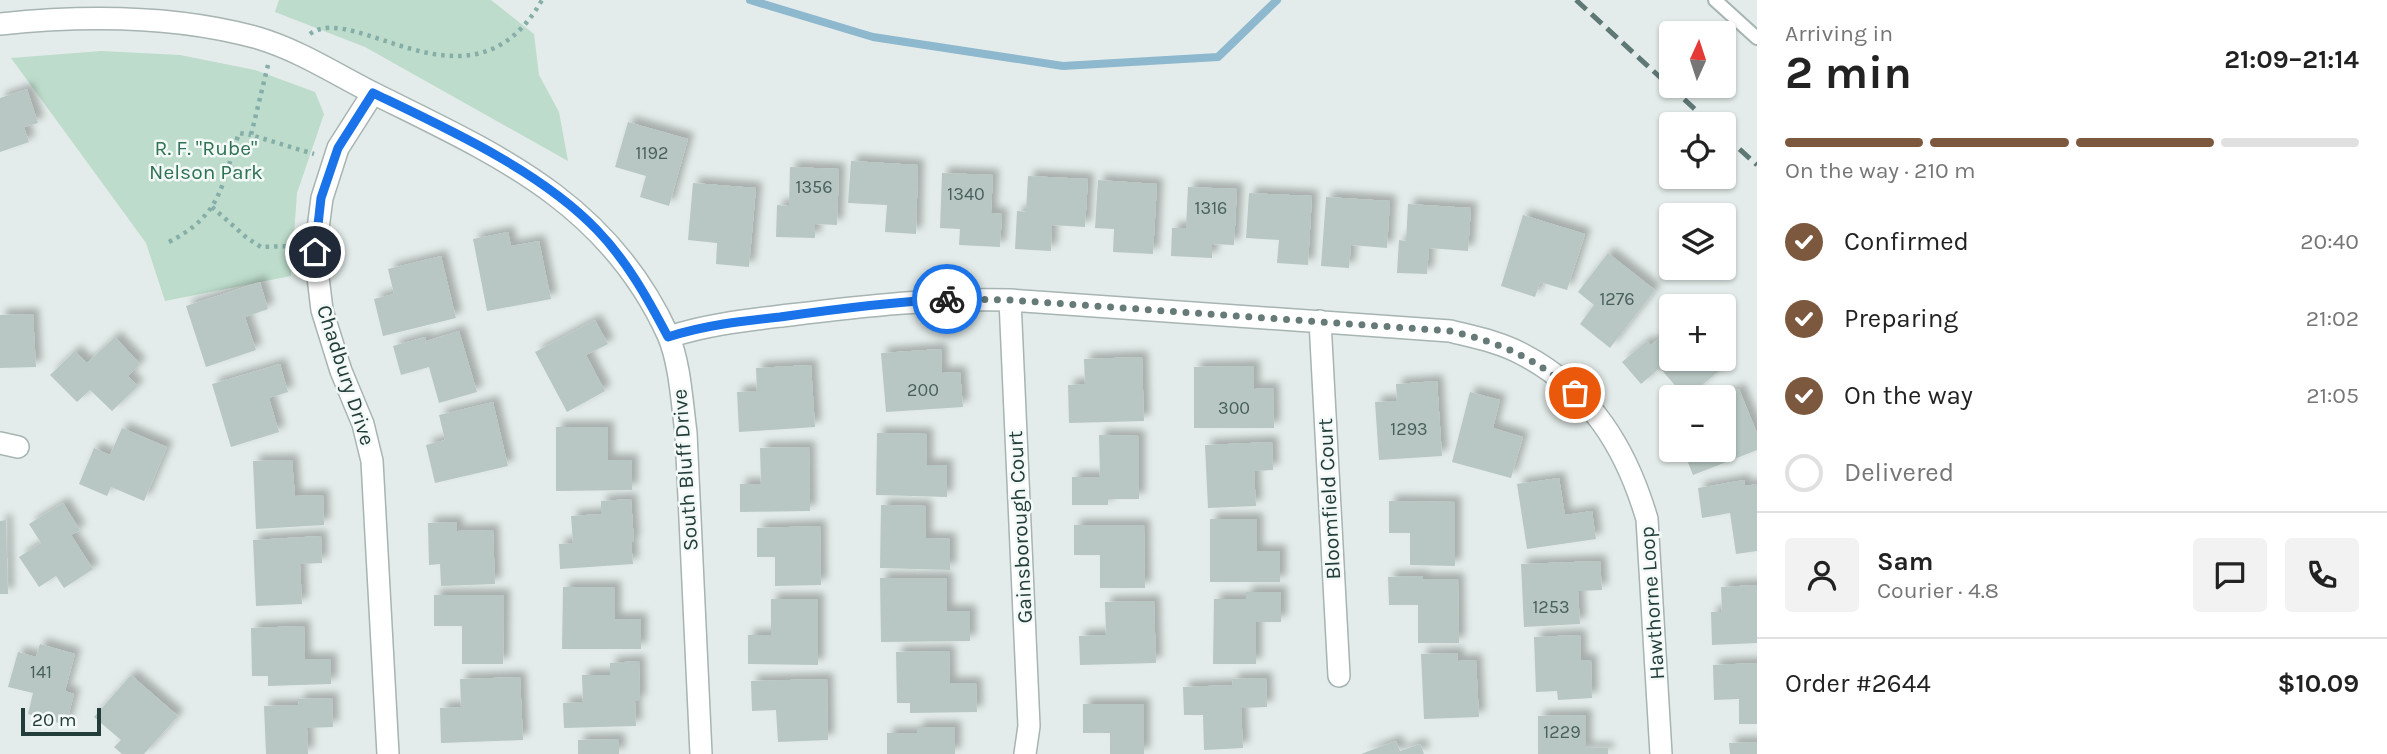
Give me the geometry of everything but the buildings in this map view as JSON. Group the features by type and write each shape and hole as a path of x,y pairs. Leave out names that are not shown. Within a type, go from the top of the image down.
{"street":[{"name":"South Bluff Drive","path":"0,24 49,9 206,27 257,38 299,53 462,136 547,187 596,229 636,278 668,337 679,381 686,433 701,754"},
{"name":"Chadbury Drive","path":"373,93 338,148 321,198 315,252 322,310 341,371 363,424 372,461 388,754"},
{"name":"Hawthorne Loop","path":"668,337 694,328 886,303 954,299 1010,300 1450,331 1480,338 1521,354 1559,378 1592,408 1621,451 1638,487 1647,519 1653,587 1661,754"},
{"name":"Gainsborough Court","path":"1010,300 1029,726 1025,754"},
{"name":"Bloomfield Court","path":"1320,321 1339,676"}],"lane":[{"path":"1715,0 1757,38"}],"path":[{"path":"457,49 479,49 501,43 521,30 542,0"},
{"path":"299,53 312,30 322,21"},
{"path":"251,135 273,44"},
{"path":"169,242 190,229 212,206 223,189 239,133 334,161"},
{"path":"212,206 261,247 316,243"}],"green space":[{"path":"279,0 491,0 534,34 539,75 559,112 568,161 365,47 275,12"},
{"name":"R. F. \"Rube\" Nelson Park","path":"101,51 180,55 255,70 315,92 324,114 297,193 291,276 165,301 146,243 11,58"}],"waterway":[{"path":"750,0 873,37 1063,66 1218,57 1277,0"}],"railway":[{"path":"1576,0 1698,112"},
{"path":"1736,146 1757,165"}],"way so far":[{"path":"947,299 1010,300 1450,331 1480,338 1521,354 1559,378 1575,393"}],"route":[{"path":"315,252 321,198 338,148 373,93 462,136 547,187 596,229 636,278 668,337 694,328 765,318 886,303 947,299"}]}
